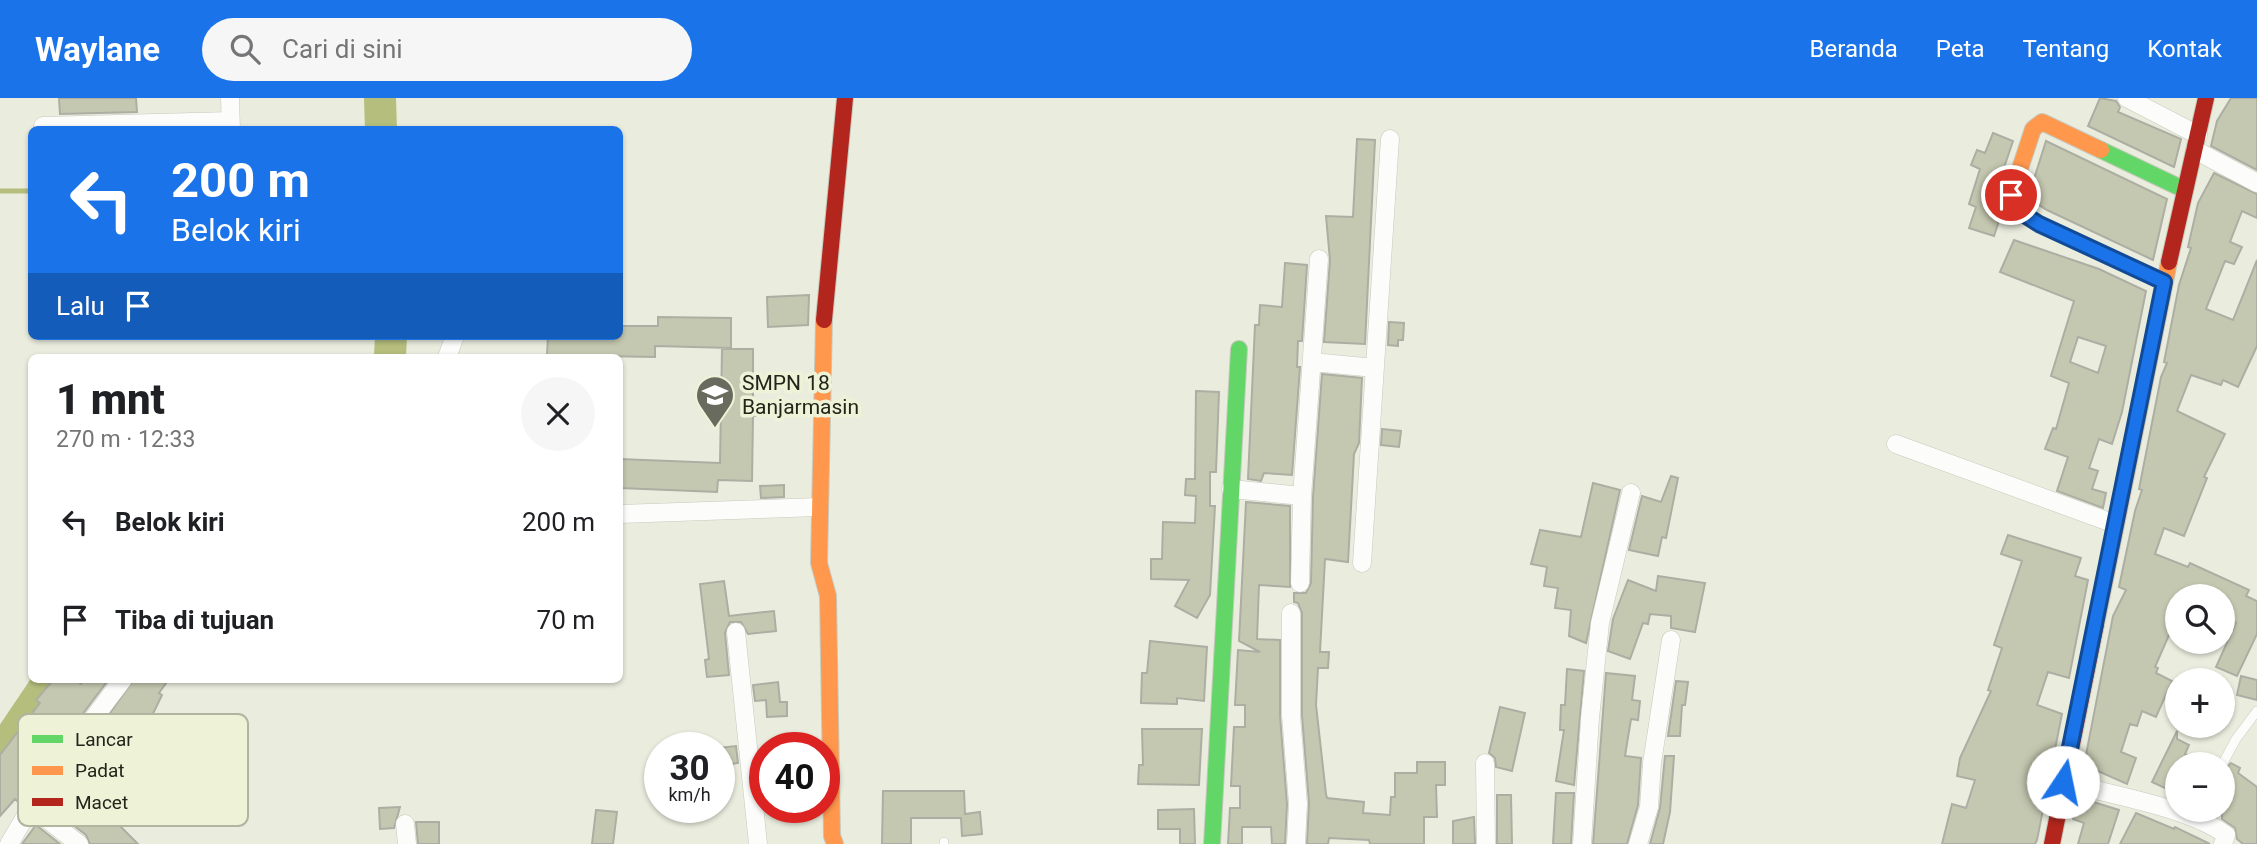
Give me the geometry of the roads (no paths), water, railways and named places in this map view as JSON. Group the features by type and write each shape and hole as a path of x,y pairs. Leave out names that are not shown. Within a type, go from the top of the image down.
{"street":[{"path":"43,126 230,125 230,98"},
{"path":"835,844 832,836 828,596 820,563 818,507 824,306 845,98"},
{"path":"2127,98 2257,183"},
{"path":"2052,844 2164,282 2206,98"},
{"path":"2164,282 2039,224 2014,208 2011,195 2033,128 2042,122 2185,190"},
{"path":"1362,563 1390,139"},
{"path":"1300,583 1302,496 1319,258"},
{"path":"1212,844 1239,349"},
{"path":"1312,362 1375,368"},
{"path":"1896,444 2115,524"},
{"path":"1231,489 1302,496"},
{"path":"1582,844 1590,718 1600,623 1631,493"},
{"path":"623,514 818,507"},
{"path":"1291,613 1291,715 1298,804 1296,844"},
{"path":"736,632 758,844"},
{"path":"1638,844 1649,807 1652,763 1671,640"},
{"path":"97,714 120,683"},
{"path":"1485,763 1486,844"},
{"path":"2063,782 2165,807"},
{"path":"2206,822 2225,835 2223,844"},
{"path":"405,824 407,844"},
{"path":"9,844 19,826"},
{"path":"56,826 79,844"}],"lane":[{"path":"2229,752 2257,711"}],"waterway":[{"path":"380,98 381,126"},
{"path":"0,191 28,191"},
{"path":"390,354 391,340"},
{"path":"26,714 47,683"},
{"path":"0,753 18,726"}],"place":[{"name":"SMPN 18 Banjarmasin","path":"715,429"}]}
